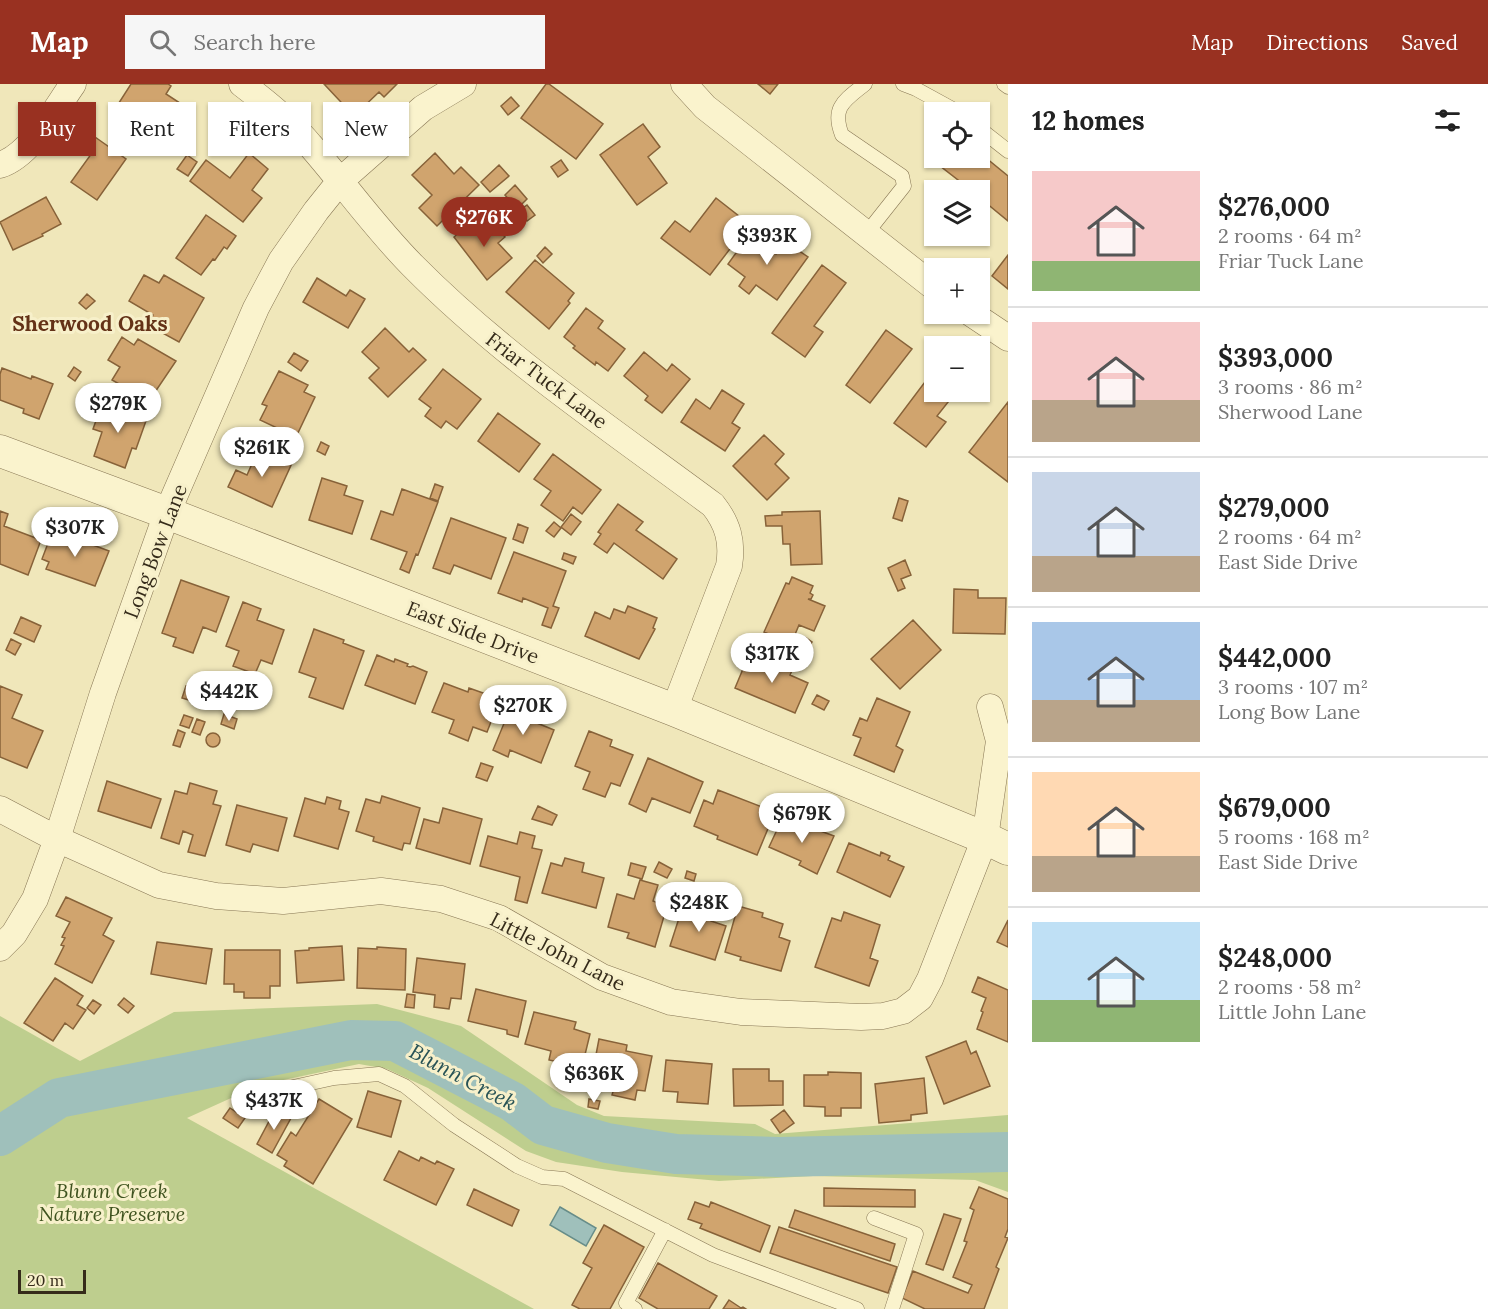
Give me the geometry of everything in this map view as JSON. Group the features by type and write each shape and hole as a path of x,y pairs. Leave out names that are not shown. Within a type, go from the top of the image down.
{"street":[{"path":"0,165 8,162 29,145 73,84"},
{"name":"Friar Tuck Lane","path":"242,84 261,98 309,142 340,182 412,265 467,318 523,364 713,505 722,517 729,532 732,550 729,566 674,710"},
{"name":"Long Bow Lane","path":"0,948 14,934 35,899 57,839 103,693 167,513 256,308 281,261 316,211 340,182 423,108 463,84"},
{"path":"684,84 705,107 924,279"},
{"path":"987,324 1008,338"},
{"name":"East Side Drive","path":"0,451 167,513 674,710 997,844"},
{"name":"Little John Lane","path":"0,809 57,839 159,885 216,896 284,901 381,891 441,898 499,918 602,977 671,1002 741,1012 883,1016 903,1011 920,999 997,844 999,741 990,707"}],"lane":[{"path":"865,84 845,99 838,111 838,124 842,135 902,176 904,186 866,234"},
{"path":"903,84 940,102"},
{"path":"1004,84 1008,87"},
{"path":"990,137 1008,151"},
{"path":"275,1091 334,1078 378,1074 405,1086 454,1125 517,1166 542,1177 564,1179 713,1255 857,1309"},
{"path":"874,1218 916,1233 892,1309"},
{"path":"635,1309 626,1303 665,1230"}],"green space":[{"name":"Blunn Creek Nature Preserve","path":"377,1004 461,1026 577,1105 604,1116 755,1124 775,1134 1008,1115 1008,1192 975,1180 813,1176 719,1181 622,1172 556,1162 526,1151 428,1088 387,1069 359,1064 260,1085 187,1118 534,1309 0,1309 0,1016 80,1061 174,1012"}],"water":[{"path":"560,1207 596,1228 586,1246 550,1225"}],"building":[{"path":"131,84 168,84 171,86 166,94 178,102 119,102"},
{"path":"324,84 397,84 384,97 379,92 369,102 341,102"},
{"path":"546,84 603,124 576,159 521,118"},
{"path":"758,84 778,84 770,94"},
{"path":"511,97 519,106 508,115 501,106"},
{"path":"643,124 660,147 648,157 667,183 637,205 600,155"},
{"path":"96,138 108,146 108,156 122,156 126,159 97,200 71,182 90,156 96,156"},
{"path":"435,153 454,174 461,167 479,185 437,226 419,208 432,195 412,175"},
{"path":"186,156 197,162 188,176 177,169"},
{"path":"247,156 253,156 268,169 252,190 262,198 243,222 190,181 206,160 230,178"},
{"path":"561,160 568,170 558,177 551,167"},
{"path":"990,161 1008,176 1008,221 990,206 990,180 958,180 943,168 990,168"},
{"path":"499,165 509,176 490,192 481,182"},
{"path":"515,185 527,199 517,209 505,195"},
{"path":"46,197 61,224 42,234 43,236 13,250 0,222"},
{"path":"716,198 749,224 710,275 661,238 675,221 690,232"},
{"path":"527,205 535,215 527,221 519,211"},
{"path":"206,215 236,236 227,249 224,247 201,275 176,258"},
{"path":"477,217 490,233 497,227 505,237 498,243 512,258 487,280 454,237"},
{"path":"749,235 776,254 785,241 808,257 777,300 756,285 749,294 739,286 745,277 728,264"},
{"path":"545,247 552,254 543,263 537,256"},
{"path":"1008,255 1008,289 992,276"},
{"path":"535,260 574,293 568,301 570,303 549,329 506,292"},
{"path":"822,265 846,283 814,326 823,332 805,357 772,333"},
{"path":"144,275 159,283 164,275 204,298 179,342 148,325 153,315 129,301"},
{"path":"317,278 346,296 350,290 365,299 348,328 303,302"},
{"path":"87,294 95,301 86,309 79,303"},
{"path":"586,308 603,321 598,328 625,349 608,371 596,362 595,365 573,348 575,346 564,337"},
{"path":"385,328 409,352 413,348 426,360 388,397 369,378 379,368 362,352"},
{"path":"886,330 912,349 870,403 846,385"},
{"path":"122,337 134,345 138,339 176,361 149,401 112,380 120,367 108,360"},
{"path":"644,352 667,371 672,364 690,379 662,413 645,400 648,396 624,376"},
{"path":"294,353 308,361 301,371 288,362"},
{"path":"74,367 81,372 75,381 68,376"},
{"path":"2,368 31,379 32,376 53,384 39,419 23,413 24,409 0,400"},
{"path":"443,369 481,399 457,429 446,421 441,428 425,416 431,408 419,399"},
{"path":"279,371 308,385 304,392 315,397 296,437 260,420 267,406 262,404"},
{"path":"924,383 924,402 948,402 937,416 946,422 926,447 894,423"},
{"path":"722,390 744,404 732,423 740,428 725,451 681,422 696,399 710,409"},
{"path":"1008,402 1008,482 969,452"},
{"path":"102,404 147,418 136,449 132,448 125,468 94,456 102,432 93,429"},
{"path":"498,413 540,444 519,472 478,441"},
{"path":"764,435 784,454 775,464 789,478 767,500 733,466"},
{"path":"321,442 329,446 325,455 317,451"},
{"path":"259,448 292,463 272,507 228,487 236,470 247,475"},
{"path":"553,454 601,490 582,514 573,507 563,521 541,505 551,491 534,479"},
{"path":"322,478 347,486 344,495 363,501 352,534 309,520"},
{"path":"435,484 443,487 438,501 430,498"},
{"path":"402,489 438,502 409,573 400,569 407,552 371,539 381,511 393,515"},
{"path":"899,498 908,501 902,521 893,518"},
{"path":"618,504 643,522 636,530 677,559 663,579 614,543 607,553 594,544 601,534 598,532"},
{"path":"0,511 8,514 4,526 41,540 28,575 0,564"},
{"path":"820,511 822,564 791,565 790,544 783,544 782,526 766,526 765,516 782,515 782,512"},
{"path":"571,514 581,522 571,535 561,527"},
{"path":"451,518 506,538 491,579 454,565 450,574 433,568"},
{"path":"554,522 561,528 554,537 546,531"},
{"path":"518,524 528,528 523,543 513,539"},
{"path":"53,530 109,551 95,586 46,569 49,562 42,559"},
{"path":"514,552 566,571 553,606 559,608 551,628 542,625 548,608 523,598 522,602 498,593"},
{"path":"564,553 576,557 573,564 562,559"},
{"path":"905,560 911,575 901,579 905,588 898,591 888,568"},
{"path":"792,577 813,586 810,593 813,595 811,599 808,599 825,606 814,631 799,625 791,644 764,632 786,583 789,584"},
{"path":"181,580 229,597 216,632 203,627 193,653 173,646 176,638 162,633"},
{"path":"954,589 978,590 978,598 1006,598 1005,634 953,633"},
{"path":"243,602 261,609 257,620 284,630 272,664 261,660 255,674 233,666 239,651 226,646"},
{"path":"628,606 657,618 653,628 655,629 639,659 585,636 595,612 610,619 614,609 625,613"},
{"path":"21,617 41,626 34,642 14,633"},
{"path":"913,620 941,650 900,689 871,659"},
{"path":"314,629 344,640 343,643 364,651 343,709 309,697 316,678 299,672"},
{"path":"805,637 812,642 808,649 801,645"},
{"path":"11,639 21,644 15,655 6,650"},
{"path":"377,655 394,662 395,659 408,664 407,666 427,672 415,704 365,685"},
{"path":"748,657 774,668 778,659 794,666 790,675 808,683 795,713 735,688"},
{"path":"444,683 468,692 469,688 500,699 487,732 473,727 468,741 449,733 454,720 432,712"},
{"path":"0,686 22,695 12,718 43,731 27,768 0,757"},
{"path":"186,686 193,689 189,700 182,698"},
{"path":"817,695 829,701 824,710 812,704"},
{"path":"877,698 910,712 896,746 903,750 894,772 854,755 861,738 853,735 860,718 867,721"},
{"path":"512,704 535,714 532,721 554,730 541,763 510,750 508,757 493,750"},
{"path":"224,714 237,719 234,729 221,724"},
{"path":"184,715 193,718 189,728 180,725"},
{"path":"197,719 205,722 200,735 192,732"},
{"path":"178,730 185,733 180,747 173,745"},
{"path":"589,731 612,740 610,746 633,755 620,786 611,783 605,797 583,789 590,772 575,766"},
{"path":"213,733 218,735 220,740 218,745 213,747 208,745 206,740 208,735"},
{"path":"648,758 703,782 690,813 652,798 646,812 629,804"},
{"path":"481,763 493,767 487,781 476,777"},
{"path":"107,781 161,799 151,828 98,811"},
{"path":"190,783 217,791 213,804 221,806 205,856 188,852 193,835 183,831 179,844 161,838 175,791 187,794"},
{"path":"718,790 775,812 757,855 717,839 718,836 694,826 704,800 713,804"},
{"path":"382,796 420,808 410,844 404,843 402,850 373,841 374,837 356,831 366,799 380,803"},
{"path":"327,797 341,801 339,809 349,812 338,849 294,836 305,798 325,804"},
{"path":"237,805 287,818 278,851 253,844 250,852 226,845"},
{"path":"538,806 557,815 552,825 532,819"},
{"path":"443,808 482,819 470,864 416,848 424,819 439,823"},
{"path":"783,817 834,836 817,874 799,865 801,861 769,847"},
{"path":"520,832 535,836 532,848 542,850 527,903 515,900 520,877 480,866 488,836 517,844"},
{"path":"849,843 880,856 881,852 890,856 888,860 904,867 890,897 837,872"},
{"path":"565,858 584,863 582,872 604,878 596,908 542,893 551,863 562,866"},
{"path":"659,862 672,869 667,878 654,872"},
{"path":"631,863 646,867 642,879 628,875"},
{"path":"687,871 696,874 694,881 685,878"},
{"path":"640,880 658,885 653,901 667,906 655,947 627,938 629,933 608,927 617,894 634,899"},
{"path":"66,897 112,918 103,935 114,941 92,983 55,964 64,946 61,945 65,938 62,937 70,922 56,916"},
{"path":"695,903 714,909 711,921 726,926 715,960 670,946 681,912 692,915"},
{"path":"738,906 763,913 762,917 783,924 779,937 790,941 781,971 740,960 741,957 725,952"},
{"path":"844,912 880,925 870,958 878,961 869,986 815,967 832,918 841,921"},
{"path":"1008,920 1008,947 997,942"},
{"path":"157,942 212,949 206,984 151,974"},
{"path":"342,946 344,980 297,983 295,951"},
{"path":"377,947 406,949 405,990 357,988 358,948 377,949"},
{"path":"225,950 280,950 280,986 270,986 270,998 244,998 244,992 234,992 234,984 224,984"},
{"path":"417,958 465,964 461,999 451,998 449,1009 434,1007 435,995 413,992"},
{"path":"978,977 1008,990 1008,1042 977,1029 986,998 972,992"},
{"path":"55,978 83,996 77,1005 86,1010 73,1029 65,1023 53,1041 24,1023"},
{"path":"476,989 526,1001 518,1037 507,1034 507,1030 468,1021"},
{"path":"407,994 415,995 414,1008 405,1007"},
{"path":"124,998 134,1006 128,1013 118,1005"},
{"path":"93,1000 101,1005 94,1014 87,1008"},
{"path":"534,1012 576,1022 574,1029 590,1034 582,1067 549,1060 551,1051 525,1044"},
{"path":"599,1039 627,1045 626,1051 652,1056 645,1091 637,1090 635,1100 612,1095 615,1085 591,1081"},
{"path":"966,1041 971,1054 976,1051 990,1086 944,1104 926,1057"},
{"path":"666,1060 712,1064 708,1104 677,1102 678,1092 663,1091"},
{"path":"733,1069 769,1069 769,1081 783,1081 783,1105 734,1106"},
{"path":"828,1072 861,1073 861,1108 841,1108 841,1116 825,1116 825,1107 804,1106 804,1075 828,1075"},
{"path":"924,1078 927,1113 911,1115 911,1120 879,1123 875,1084"},
{"path":"368,1091 401,1101 391,1137 357,1127"},
{"path":"319,1099 352,1119 313,1184 284,1166 287,1161 277,1155 291,1132 296,1136"},
{"path":"589,1099 600,1101 598,1109 588,1107"},
{"path":"230,1108 245,1118 238,1128 223,1118"},
{"path":"275,1110 291,1118 272,1153 257,1144"},
{"path":"784,1110 794,1123 780,1133 771,1120"},
{"path":"399,1151 419,1161 421,1157 454,1169 436,1205 384,1180"},
{"path":"979,1187 1008,1199 1008,1229 1005,1237 1008,1238 996,1267 999,1269 984,1309 925,1309 902,1298 913,1271 968,1293 972,1285 953,1277 967,1242 964,1241 974,1210 970,1208"},
{"path":"824,1188 915,1190 915,1207 824,1206"},
{"path":"474,1189 519,1210 512,1226 467,1205"},
{"path":"695,1202 709,1207 711,1202 770,1226 760,1252 700,1228 702,1224 688,1219"},
{"path":"795,1210 895,1244 890,1261 789,1227"},
{"path":"944,1214 961,1219 943,1270 926,1264"},
{"path":"604,1225 644,1247 610,1309 580,1309 572,1305 592,1268 583,1263"},
{"path":"779,1227 897,1267 888,1293 770,1253"},
{"path":"658,1263 717,1296 709,1309 658,1309 639,1298"},
{"path":"729,1300 741,1308 746,1309 723,1309"}],"waterway":[{"name":"Blunn Creek","path":"0,1136 59,1098 351,1040 395,1041 513,1102 543,1125 607,1143 676,1154 779,1157 1008,1152"}],"district":[{"name":"Sherwood Oaks","path":"90,323"}]}
